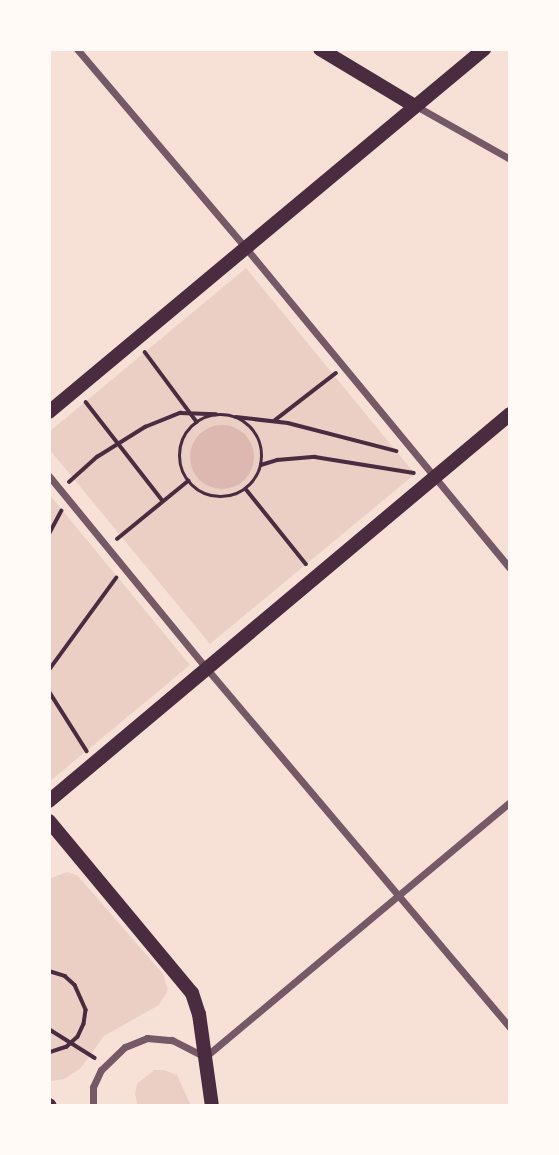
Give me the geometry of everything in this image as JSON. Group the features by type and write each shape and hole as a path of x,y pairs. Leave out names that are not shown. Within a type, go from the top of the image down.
{"main road":[{"path":"320,49 415,106"},
{"path":"49,412 484,49"},
{"path":"49,801 510,414"},
{"path":"49,821 192,993 199,1014 212,1106"}],"street":[{"path":"77,49 245,247 510,568"},
{"path":"415,106 510,159"},
{"path":"49,476 206,669 510,1028"},
{"path":"93,1106 93,1087 106,1065 125,1047 147,1038 172,1040 205,1057 510,802"}],"path":[{"path":"136,339 197,423"},
{"path":"274,421 344,366"},
{"path":"76,390 163,501"},
{"path":"60,490 118,443 180,413 274,421 418,457"},
{"path":"222,415 197,423 182,443 182,469 188,481 198,491 212,496 226,498 246,489 259,473 261,445 255,432 234,417"},
{"path":"261,465 276,460 315,457 435,478"},
{"path":"107,547 188,481"},
{"path":"246,489 317,577"},
{"path":"49,534 55,519 69,501"},
{"path":"49,670 124,568"},
{"path":"49,691 95,763"},
{"path":"49,971 65,976 82,996 84,1024 71,1043 49,1053"},
{"path":"49,1030 106,1065"}],"shaded area":[{"path":"246,268 415,474 210,644 49,449 49,432"},
{"path":"222,425 240,431 248,439 254,457 248,475 240,483 222,489 204,483 196,475 190,457 196,439 204,431"},
{"path":"49,494 190,665 49,782"},
{"path":"67,872 77,875 163,974 168,990 159,1005 104,1036 80,1069 64,1079 52,1081 49,1080 49,879"},
{"path":"154,1070 164,1070 177,1075 191,1106 138,1106 135,1094 137,1084"}]}
